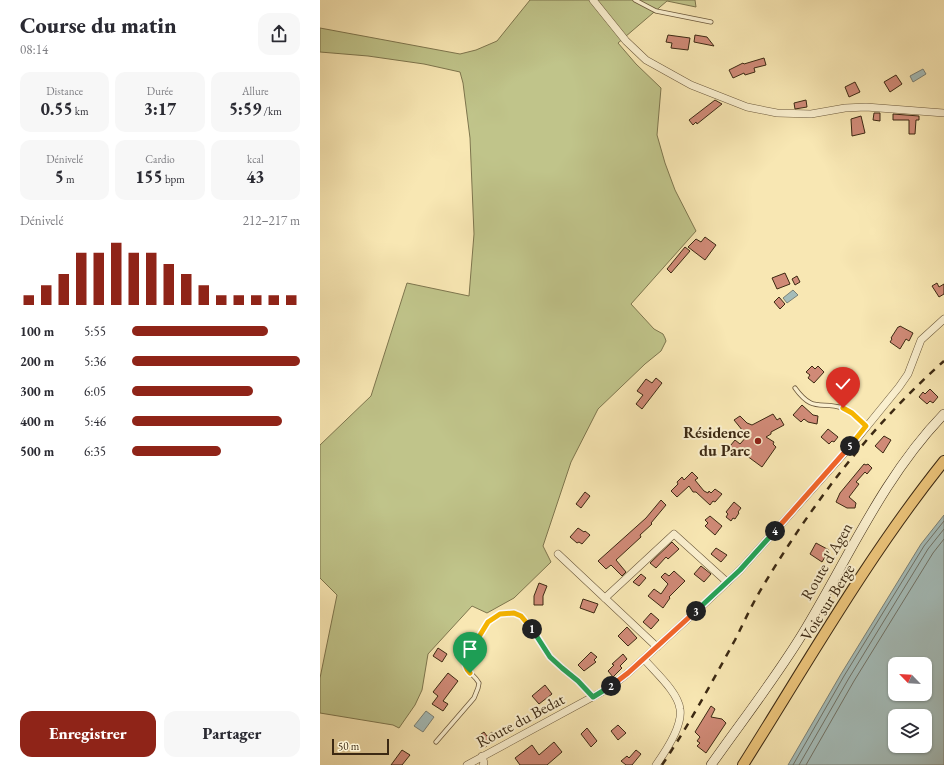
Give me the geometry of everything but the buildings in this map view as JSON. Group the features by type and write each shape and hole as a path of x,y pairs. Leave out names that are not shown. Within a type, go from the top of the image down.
{"main road":[{"name":"Route d'Agen","path":"711,765 779,670 803,632 880,497 933,425 944,414"},
{"name":"Voie sur Berge","path":"743,765 866,568 915,497 944,461"}],"street":[{"path":"593,0 626,41 646,60 691,85 747,107 777,113 811,114 845,108 866,107 944,113"},
{"name":"Route du Bedat","path":"467,765 609,688 644,659 728,582 784,522 899,387 908,374 921,340 944,319"},
{"path":"605,598 674,534 728,582"},
{"path":"558,554 657,647"},
{"path":"644,659 673,693 680,709 677,728 665,752 656,765"},
{"path":"482,756 484,763 483,765"}],"lane":[{"path":"636,0 656,11 711,22"},
{"path":"796,388 807,402 843,408 852,413 866,426"},
{"path":"436,742 474,698 478,684 466,668 466,658 488,622 500,614 514,613 527,621 550,657 578,681 593,697"}],"green space":[{"path":"530,0 695,0 696,7 667,1 618,43 636,64 661,88 657,135 675,190 696,231 631,304 654,329 663,334 666,341 661,351 645,364 598,409 571,462 543,546 551,562 514,598 487,613 472,606 428,654 422,690 415,705 399,728 393,725 320,713 320,678 337,595 320,578 320,445 371,396 407,283 469,296 474,234 470,138 463,83 460,72 424,64 368,56 320,52 320,28 460,54 476,50 497,41"}],"water":[{"path":"923,69 926,74 913,82 910,76"},
{"path":"793,290 798,295 787,303 783,298"},
{"path":"944,515 944,765 788,765 841,674 921,544"},
{"path":"426,711 434,717 423,732 414,726"}],"railway":[{"path":"662,765 709,687 762,588 804,521 869,437 918,385 944,361"}],"place":[{"name":"Résidence du Parc","path":"758,441"}],"route":[{"path":"470,673 465,664 468,652 488,622 500,614 514,613 527,621 550,657 578,681 593,697 609,688 628,673 740,570 854,441 866,426 852,413 843,408"}]}
